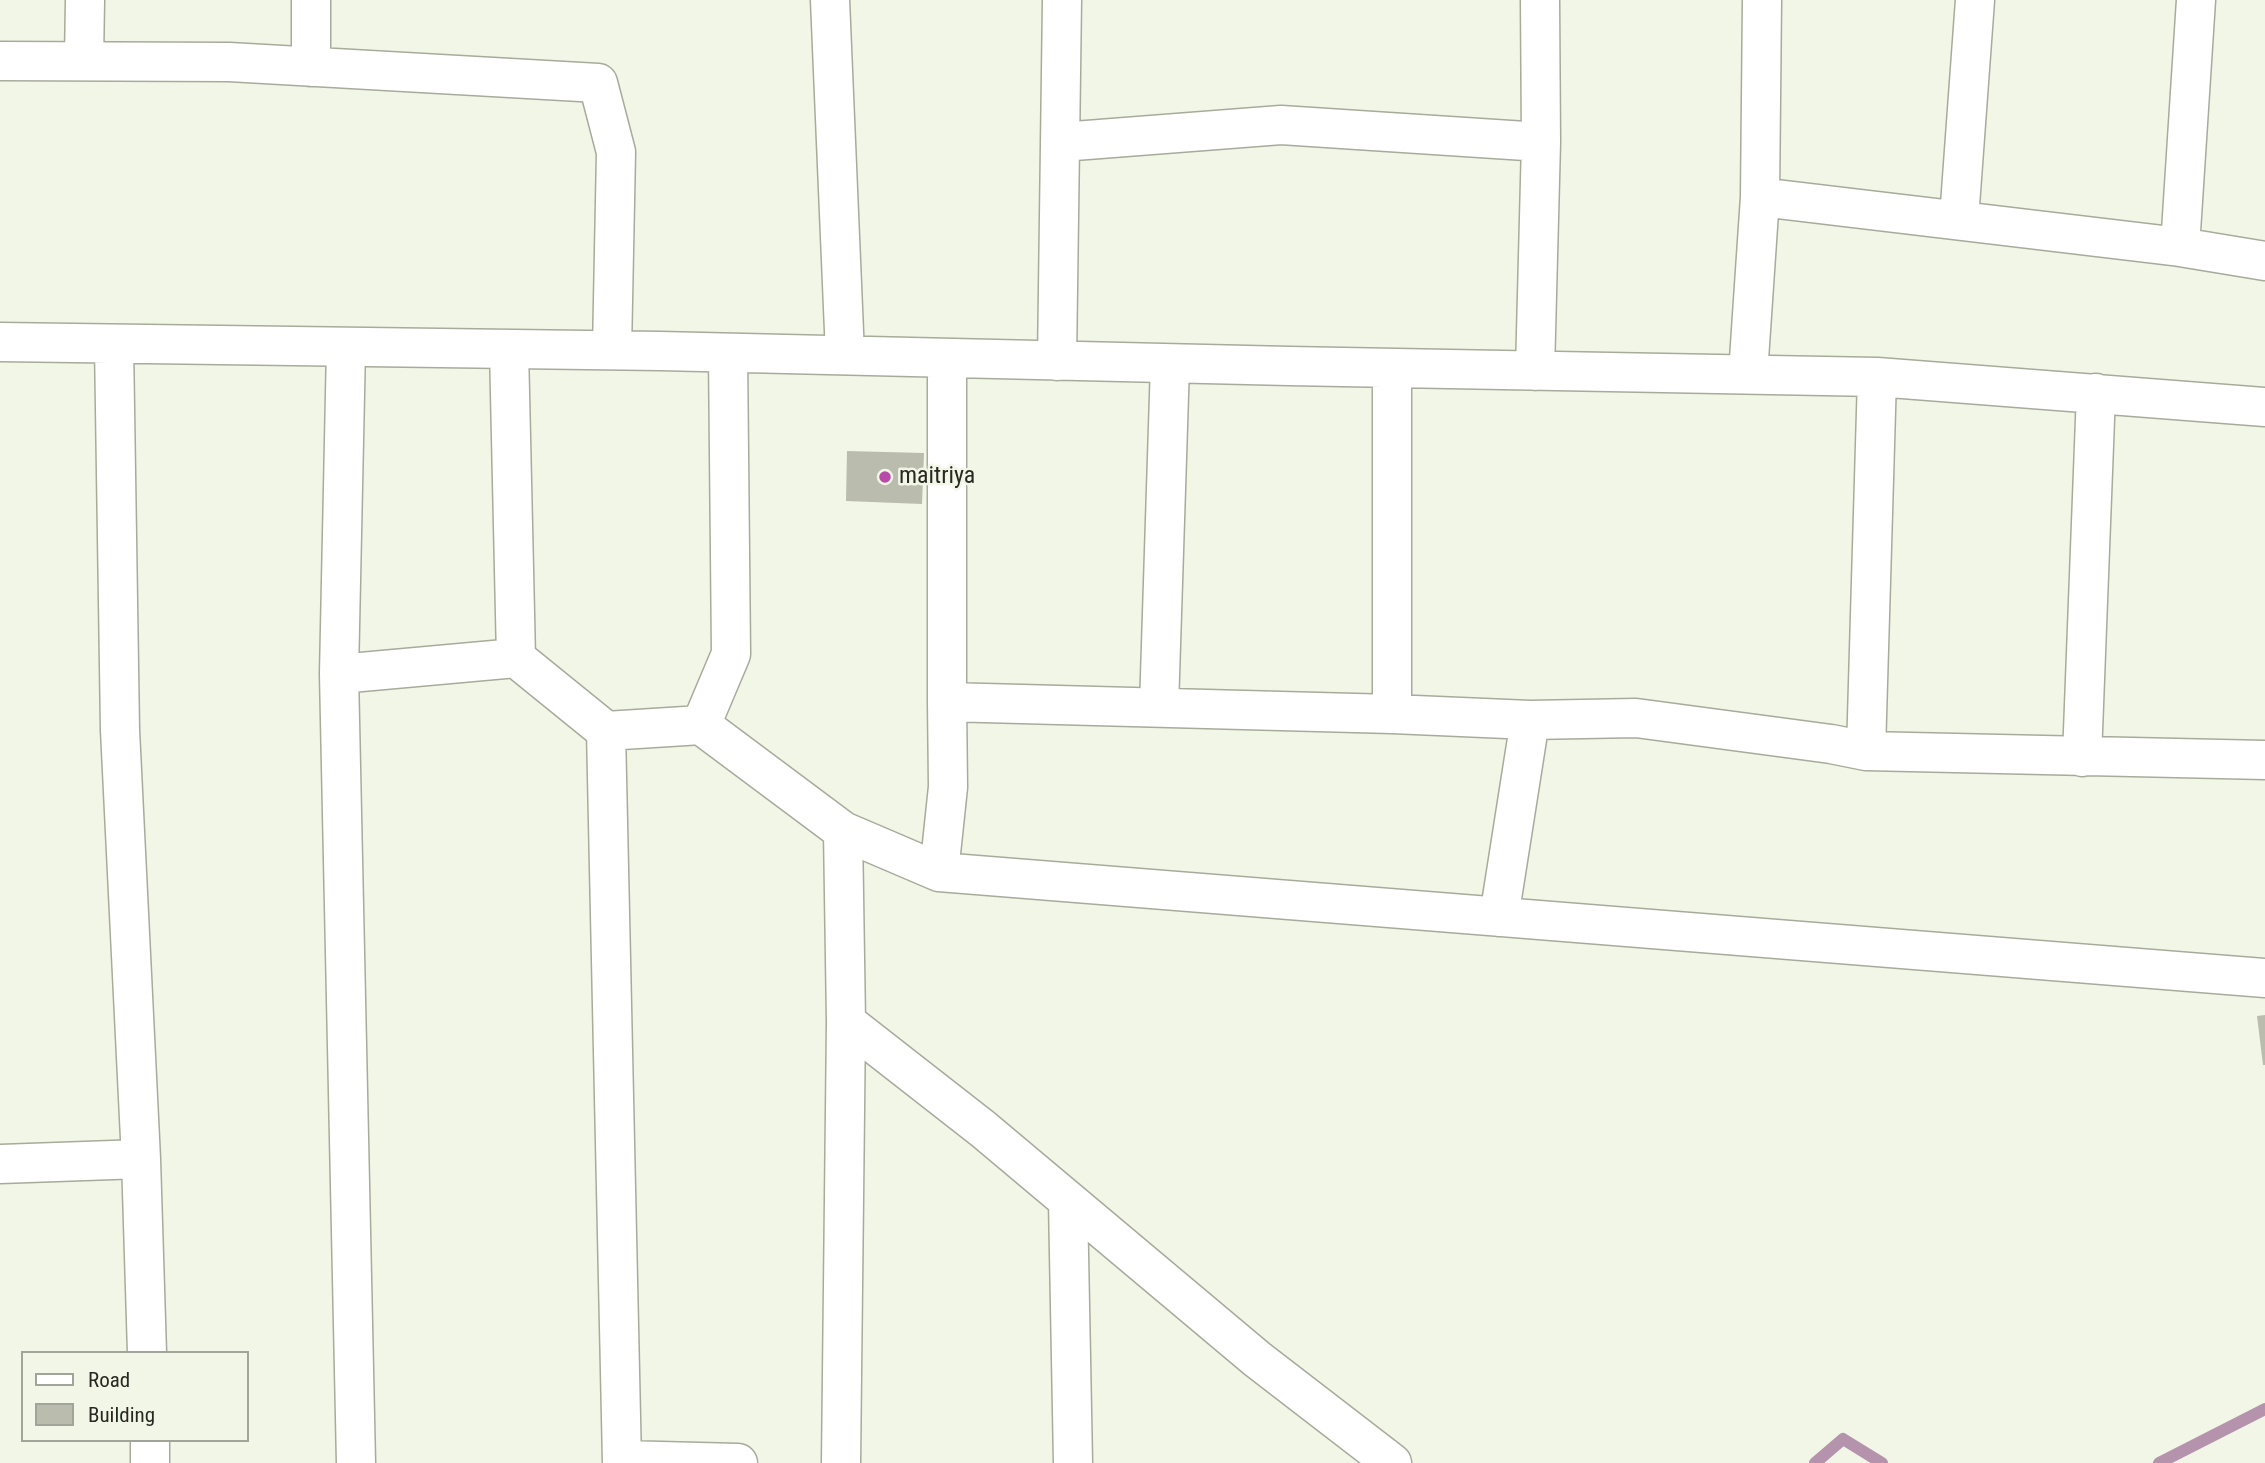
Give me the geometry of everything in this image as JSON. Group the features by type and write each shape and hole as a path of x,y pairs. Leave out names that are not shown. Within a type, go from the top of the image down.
{"street":[{"path":"84,60 85,0"},
{"path":"311,0 312,67"},
{"path":"830,0 845,355"},
{"path":"1057,360 1062,0"},
{"path":"1535,370 1541,142 1540,0"},
{"path":"1748,374 1760,197 1762,0"},
{"path":"1959,219 1975,0"},
{"path":"2180,247 2196,0"},
{"path":"0,61 229,62 598,83 616,152 612,350"},
{"path":"1061,142 1281,125 1541,142"},
{"path":"1760,197 2180,247 2265,261"},
{"path":"0,342 612,350 1877,377 2265,407"},
{"path":"114,344 120,730 141,1159 147,1351"},
{"path":"346,347 339,674 356,1463"},
{"path":"509,349 516,657"},
{"path":"701,724 730,654 727,353"},
{"path":"939,872 948,787 947,358"},
{"path":"1159,707 1170,363"},
{"path":"1392,368 1392,714"},
{"path":"1866,751 1877,377"},
{"path":"2082,757 2096,393"},
{"path":"339,674 516,657 607,731 701,724 843,831 939,872 2265,978"},
{"path":"947,702 1530,720 1636,718 1866,751 2265,760"},
{"path":"1499,917 1530,720"},
{"path":"607,731 622,1462 738,1463"},
{"path":"841,1463 846,1022 843,831"},
{"path":"846,1022 983,1129 1257,1359 1392,1463"},
{"path":"0,1164 141,1159"},
{"path":"1068,1201 1073,1463"},
{"path":"150,1442 150,1463"}],"building":[{"name":"maitriya","path":"847,451 924,453 922,504 846,501"},
{"path":"2265,1015 2265,1065 2263,1065 2257,1016"}],"waterway":[{"path":"2159,1463 2265,1409"},
{"path":"1815,1463 1843,1439 1882,1463"}],"place":[{"name":"maitriya","path":"885,477"}]}
